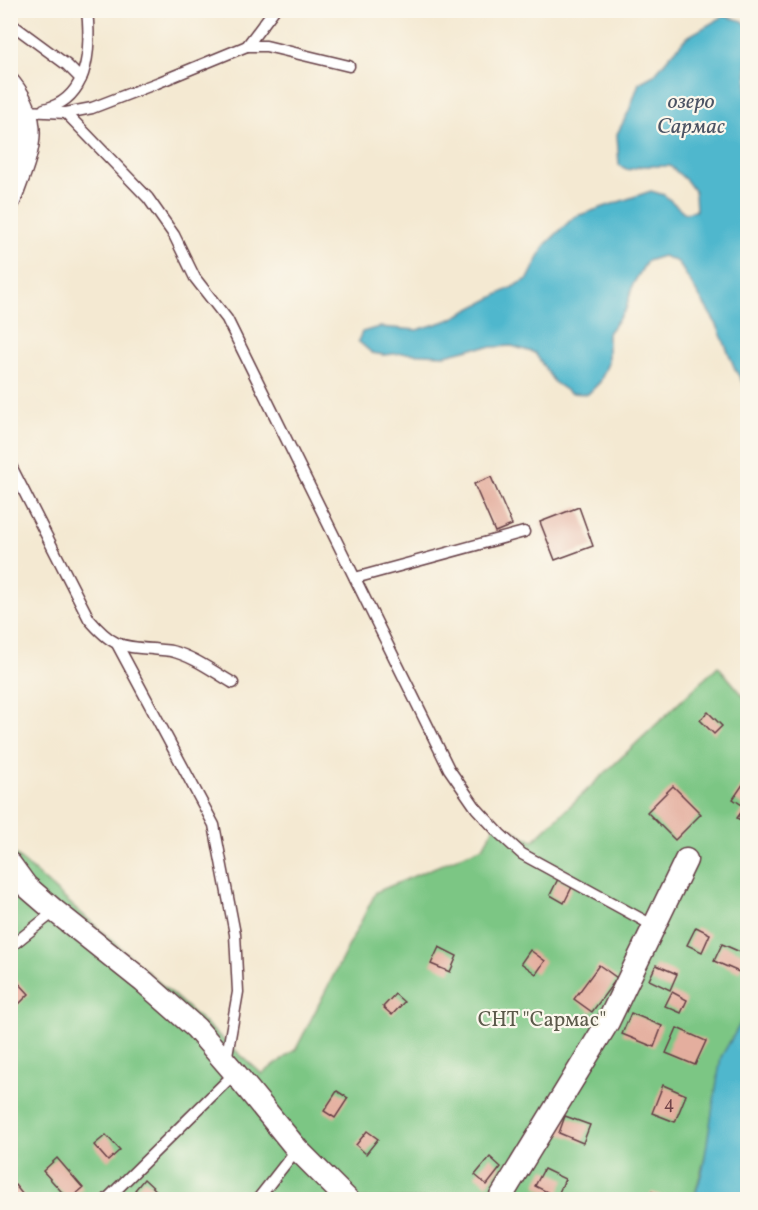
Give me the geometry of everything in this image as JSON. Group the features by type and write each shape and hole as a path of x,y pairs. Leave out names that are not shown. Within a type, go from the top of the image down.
{"street":[{"path":"10,85 20,98 30,127 27,148 10,199"},
{"path":"499,1200 608,1022 686,860"},
{"path":"10,864 26,886 54,911 144,982 196,1028 297,1149 348,1200"}],"lane":[{"path":"26,111 56,105 74,91 81,79 88,55 87,10"},
{"path":"247,46 274,10"},
{"path":"10,23 67,65 81,79"},
{"path":"26,111 66,112 92,108 247,46 266,46 349,66"},
{"path":"66,112 148,198 174,235 195,278 227,319 449,769 476,808 522,854 654,926"},
{"path":"10,464 89,619 102,635 117,644 133,648 171,651 191,659 233,683"},
{"path":"355,578 524,532"},
{"path":"106,1200 230,1067 238,992 235,934 214,825 117,644"},
{"path":"10,946 54,911"},
{"path":"257,1200 297,1149"}],"green space":[{"name":"СНТ \"Сармас\"","path":"718,666 747,700 748,1012 739,1027 694,1199 11,1199 10,850 262,1074 296,1049 376,892 483,847 497,822 533,841"}],"water":[{"name":"озеро Сармас","path":"724,16 743,21 747,26 747,391 735,369 717,325 678,262 663,256 647,261 633,284 626,309 608,333 608,363 600,382 588,394 570,393 554,382 535,353 512,346 473,348 445,355 403,353 384,355 372,353 358,341 362,332 379,327 417,330 449,320 528,279 545,245 574,217 651,191 664,195 685,213 696,211 695,192 687,181 670,166 642,166 628,170 619,165 617,134 629,111 639,83 654,75 687,37"},
{"path":"747,1012 747,1199 694,1199 703,1168 721,1057"}],"building":[{"path":"491,477 512,525 495,532 474,484"},
{"path":"579,507 593,546 555,560 540,522"},
{"path":"708,712 722,726 714,734 700,720"},
{"path":"748,777 748,825 737,818 745,807 733,799"},
{"path":"673,786 701,814 675,840 647,812"},
{"path":"558,879 572,887 564,903 550,895"},
{"path":"696,927 710,934 702,952 687,945"},
{"path":"722,944 747,955 739,972 714,961"},
{"path":"439,947 457,956 450,972 431,964"},
{"path":"530,950 545,961 536,974 521,963"},
{"path":"599,965 617,978 592,1012 574,999"},
{"path":"656,965 677,974 670,990 649,980"},
{"path":"17,981 29,994 15,1008 10,1004 10,987"},
{"path":"672,992 687,1000 681,1013 665,1006"},
{"path":"395,994 404,1002 392,1015 383,1007"},
{"path":"631,1013 662,1026 654,1047 622,1034"},
{"path":"677,1028 706,1041 695,1065 666,1053"},
{"path":"663,1085 686,1095 675,1122 652,1113"},
{"path":"337,1091 348,1098 335,1118 324,1111"},
{"path":"565,1116 590,1125 583,1143 559,1133"},
{"path":"367,1131 378,1139 366,1154 356,1145"},
{"path":"106,1135 120,1150 108,1161 94,1145"},
{"path":"490,1157 501,1167 487,1185 475,1175"},
{"path":"57,1158 83,1188 69,1200 43,1171"},
{"path":"544,1169 565,1179 557,1197 535,1186"},
{"path":"144,1179 158,1192 152,1200 146,1200 135,1190"},
{"path":"15,1185 27,1200 14,1200 10,1196 10,1189"},
{"path":"652,1192 666,1198 666,1200 649,1200"}]}
